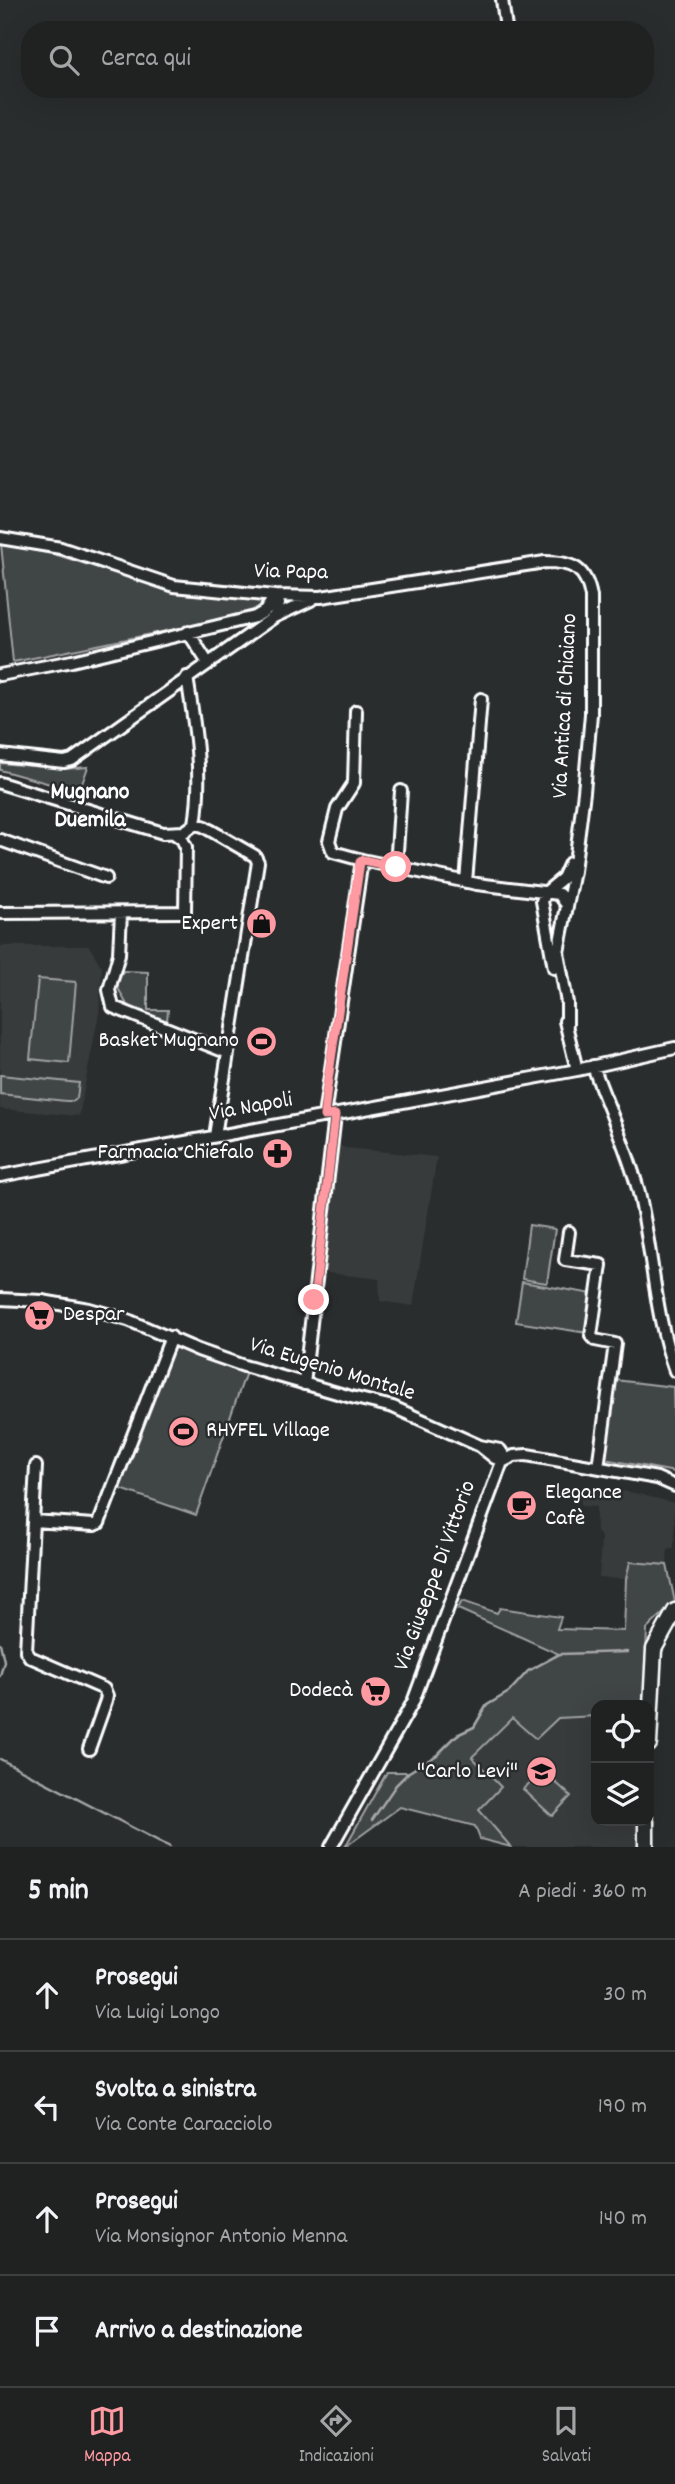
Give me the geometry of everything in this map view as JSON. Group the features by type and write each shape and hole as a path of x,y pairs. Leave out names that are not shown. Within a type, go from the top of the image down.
{"main road":[{"path":"651,1700 654,1649 673,1616"},
{"path":"646,1826 646,1847"}],"street":[{"path":"502,0 505,21"},
{"name":"Via Papa","path":"0,538 61,548 174,586 275,596 321,597 545,562 565,563 583,574"},
{"name":"Via Antica di Chiaiano","path":"566,1025 567,1003 558,959 578,842 590,727 592,597 583,574"},
{"path":"0,675 72,661 261,614 275,596 279,604 274,617"},
{"path":"0,755 72,760 274,617 296,605 321,597"},
{"path":"188,632 208,663"},
{"path":"0,783 163,833 184,832 195,824 199,754 187,677"},
{"path":"466,882 481,699"},
{"path":"356,711 354,783 337,809 329,841 333,852 466,882 559,894 566,905"},
{"path":"396,867 401,791"},
{"path":"195,824 255,856 258,862 226,1052 215,1136"},
{"path":"0,913 186,910 186,847 183,839 175,834"},
{"path":"0,840 106,877"},
{"name":"Via Antica di Chiaiano","path":"577,1070 542,901 546,892 564,878 578,842"},
{"path":"304,1384 329,1116 362,860"},
{"path":"121,913 119,954 109,990 113,1007 226,1052"},
{"path":"548,936 554,940 561,939"},
{"name":"Via Napoli","path":"0,1176 577,1070 675,1048"},
{"path":"593,1066 638,1192 659,1313 667,1350 675,1371"},
{"path":"569,1232 565,1260 601,1265 591,1336 595,1340 615,1344 598,1467"},
{"name":"Via Eugenio Montale","path":"0,1299 42,1301 89,1309 128,1320 208,1354 304,1384 393,1407 480,1446 500,1450 506,1459"},
{"path":"33,1521 94,1525 99,1523 171,1337"},
{"path":"506,1459 527,1455 661,1479 675,1486"},
{"name":"Via Giuseppe Di Vittorio","path":"331,1847 413,1702 498,1467 506,1459"},
{"path":"36,1466 27,1655 104,1689 107,1693 89,1749"},
{"path":"661,1479 675,1477"}],"shaded area":[{"path":"1,544 57,555 178,593 259,600 262,604 260,609 250,614 13,662"},
{"path":"0,763 65,769 88,767 79,792 0,770"},
{"path":"0,946 89,946 102,967 99,1013 79,1116 0,1109"},
{"path":"123,971 148,972 148,1010 168,1010 167,1021 128,1007 117,986"},
{"path":"38,979 76,982 69,1063 30,1059"},
{"path":"0,1075 79,1083 77,1098 74,1101 66,1101 0,1094"},
{"path":"338,1145 437,1157 413,1306 380,1301 379,1279 320,1272"},
{"path":"529,1225 555,1229 547,1283 522,1279"},
{"path":"522,1282 593,1294 588,1333 516,1322"},
{"name":"RHYFEL Village","path":"174,1345 246,1372 196,1515 118,1488"},
{"path":"615,1380 673,1387 675,1472 604,1459"},
{"path":"581,1487 630,1492 675,1503 674,1548 668,1549 667,1565 630,1562 626,1579 599,1578 601,1537 596,1530 596,1507 581,1506"},
{"path":"630,1562 667,1565 675,1602 647,1629 644,1700 591,1700 591,1716 558,1718 536,1739 512,1718 472,1757 501,1787 479,1810 511,1847 480,1839 475,1826 400,1807 345,1847 387,1772 409,1772 437,1755 457,1735 474,1727 486,1706 509,1692 528,1671 559,1654 458,1609 462,1601 497,1613 500,1608 561,1617 557,1629 624,1631 626,1579"},
{"name":"\"Carlo Levi\"","path":"591,1716 591,1826 638,1826 639,1847 511,1847 479,1810 472,1757 513,1718"},
{"path":"543,1771 571,1796 552,1816 523,1789"}],"waterway":[{"path":"0,1643 4,1661 0,1676"},
{"path":"372,1820 396,1785 409,1772 437,1755 457,1735 474,1727 487,1705 509,1692 528,1671 560,1654 627,1652"},
{"path":"0,1759 170,1847"}],"place":[{"name":"Expert","path":"261,924"},
{"name":"Basket Mugnano","path":"262,1041"},
{"name":"Farmacia Chiefalo","path":"277,1153"},
{"name":"Despar","path":"40,1315"},
{"name":"RHYFEL Village","path":"183,1431"},
{"name":"Elegance Cafè","path":"522,1506"},
{"name":"Dodecà","path":"376,1691"},
{"name":"\"Carlo Levi\"","path":"541,1772"}],"district":[{"name":"Mugnano Duemila","path":"90,807"}],"route":[{"path":"314,1300 335,1115 324,1116 327,1087 360,862 363,860 396,867"}]}
